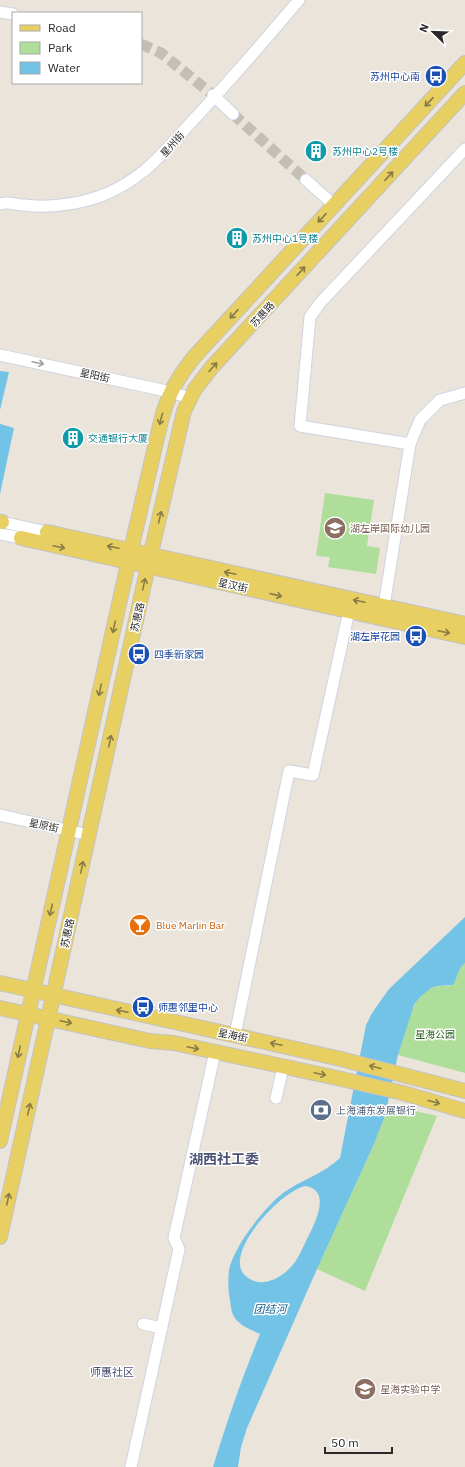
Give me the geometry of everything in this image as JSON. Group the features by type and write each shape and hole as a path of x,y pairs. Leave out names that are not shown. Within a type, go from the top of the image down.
{"main road":[{"name":"苏惠路","path":"0,1141 129,556 160,425 170,392 194,357 465,63"},
{"name":"苏惠路","path":"0,1237 184,411 195,389 212,367 465,93"},
{"name":"星汉街","path":"48,532 129,556 349,611 465,637"},
{"name":"星汉街","path":"21,538 129,556"},
{"name":"星汉街","path":"150,561 384,606 465,624"},
{"name":"星海街","path":"0,983 341,1059 409,1075 465,1091"},
{"name":"星海街","path":"0,1008 150,1041 215,1052 337,1078 403,1093 465,1111"}],"street":[{"name":"星州街","path":"0,204 6,202 21,205 65,205 98,197 137,177 155,163 299,0"},
{"path":"0,12 12,14"},
{"path":"214,96 233,114"},
{"path":"410,444 300,426 310,317 320,303 465,149"},
{"path":"306,180 334,205"},
{"name":"星阳街","path":"0,355 170,392 190,398"},
{"path":"384,606 410,444 420,420 440,400 465,393"},
{"name":"星汉街","path":"1,526 48,532"},
{"name":"星汉街","path":"1,526 21,538"},
{"path":"235,1035 289,771 312,776 349,611"},
{"name":"星原街","path":"0,815 89,835"},
{"path":"131,1467 179,1249 174,1238 215,1052"},
{"path":"276,1098 283,1067"},
{"path":"143,1324 162,1328"}],"green space":[{"path":"325,493 374,500 367,546 380,548 376,574 328,567 330,557 316,556"},
{"name":"星海公园","path":"465,963 465,1073 398,1055 406,1026 419,998 426,991 434,987 453,985 460,968"},
{"path":"388,1105 437,1116 365,1291 317,1269 374,1144"}],"water":[{"path":"0,371 9,372 0,410"},
{"path":"0,424 14,428 0,494"},
{"name":"团结河","path":"465,917 465,963 460,968 453,985 431,988 420,997 414,1005 398,1055 385,1116 374,1144 247,1428 241,1447 238,1467 213,1467 235,1400 260,1334 246,1328 237,1321 231,1309 228,1285 229,1270 232,1260 243,1239 275,1200 290,1188 333,1164 340,1158 366,1025 372,1013 389,989","holes":["305,1186 313,1189 318,1194 320,1201 317,1217 300,1254 293,1265 275,1279 268,1281 257,1282 247,1277 240,1267 241,1255 247,1240 256,1226 269,1211 294,1190"]}],"tunnel":[{"path":"142,44 161,53 213,95"},
{"path":"233,114 306,180"}],"place":[{"name":"苏州中心南","path":"436,76"},
{"name":"苏州中心2号楼","path":"316,151"},
{"name":"苏州中心1号楼","path":"237,238"},
{"name":"交通银行大厦","path":"73,438"},
{"name":"湖左岸国际幼儿园","path":"335,528"},
{"name":"湖左岸花园","path":"416,636"},
{"name":"四季新家园","path":"139,654"},
{"name":"Blue Marlin Bar","path":"140,925"},
{"name":"师惠邻里中心","path":"143,1007"},
{"name":"上海浦东发展银行","path":"321,1110"},
{"name":"星海实验中学","path":"365,1389"}],"district":[{"name":"湖西社工委","path":"224,1159"},
{"name":"师惠社区","path":"112,1372"}]}
